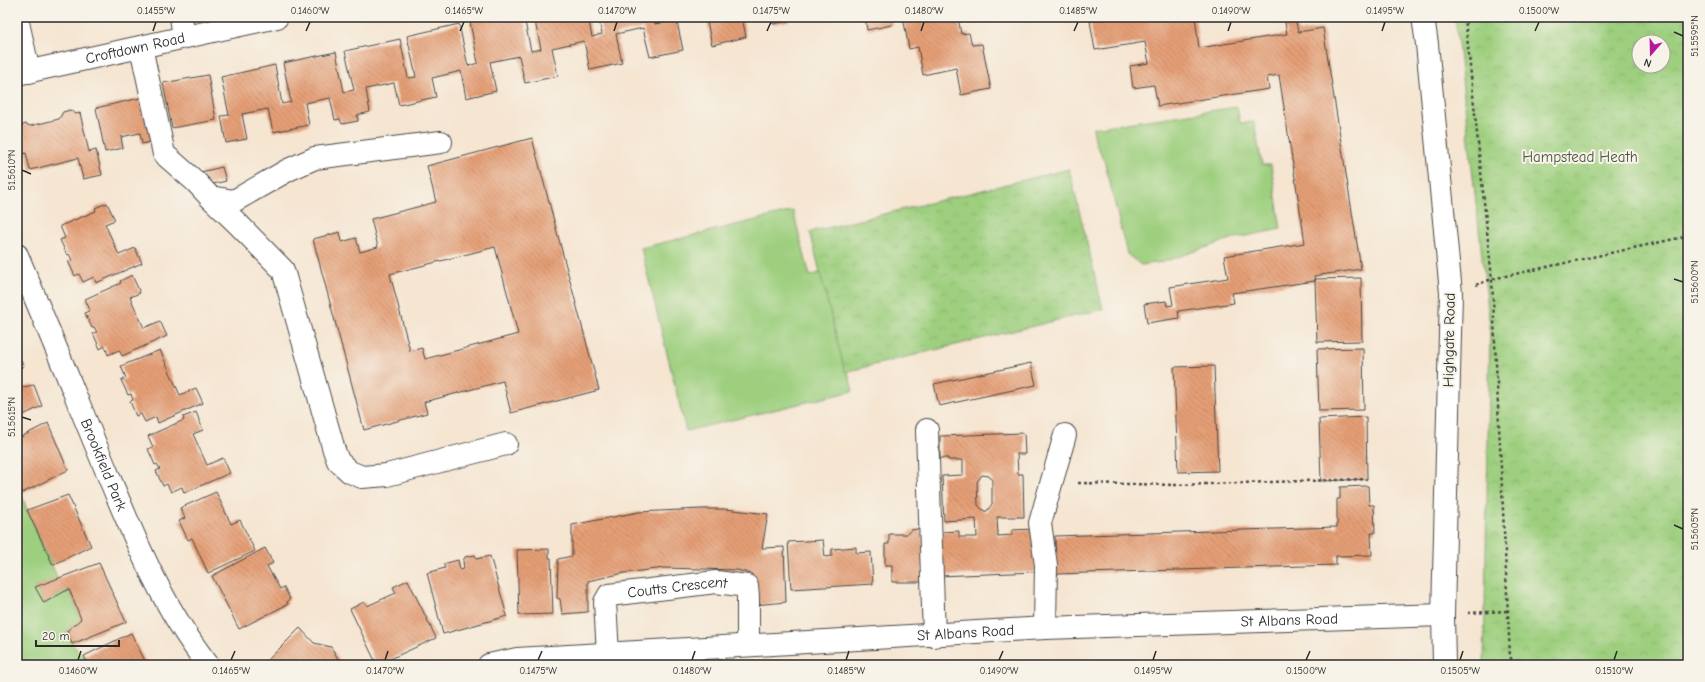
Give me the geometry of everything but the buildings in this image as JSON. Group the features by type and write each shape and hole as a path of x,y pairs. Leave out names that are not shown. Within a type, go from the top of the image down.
{"street":[{"name":"Croftdown Road","path":"23,73 141,47 182,27 277,17"},
{"name":"Highgate Road","path":"1423,17 1428,44 1451,293 1443,615 1444,665"},
{"path":"17,18 23,73"},
{"path":"141,47 164,154 196,182 283,270 338,461 350,472 362,477 387,475 506,444"},
{"path":"210,197 234,202 288,170 315,158 441,142"},
{"name":"Brookfield Park","path":"17,255 132,534 174,618 208,665"},
{"path":"927,430 934,636"},
{"path":"1044,628 1046,565 1040,523 1065,435"},
{"name":"Coutts Crescent","path":"608,654 605,602 609,595 716,582 747,586 748,645"},
{"name":"St Albans Road","path":"489,665 516,660 748,645 934,636 1044,628 1443,615"}],"path":[{"path":"1465,17 1492,279 1510,657 1516,665"},
{"path":"1451,293 1492,279 1688,236"},
{"path":"1052,483 1175,485 1367,479"},
{"path":"1443,615 1508,611"}],"green space":[{"name":"Hampstead Heath","path":"1455,17 1688,17 1688,665 1484,665 1490,327"},
{"path":"1237,107 1240,123 1254,122 1262,165 1271,165 1281,229 1231,239 1163,262 1141,265 1127,254 1104,159 1096,144 1093,128"},
{"path":"1069,169 1103,309 845,372 810,232"},
{"path":"793,211 810,276 822,272 853,391 686,431 641,248"},
{"path":"17,482 27,510 58,579 35,587 44,603 69,589 81,619 67,631 72,644 84,656 88,665 17,665"}]}
